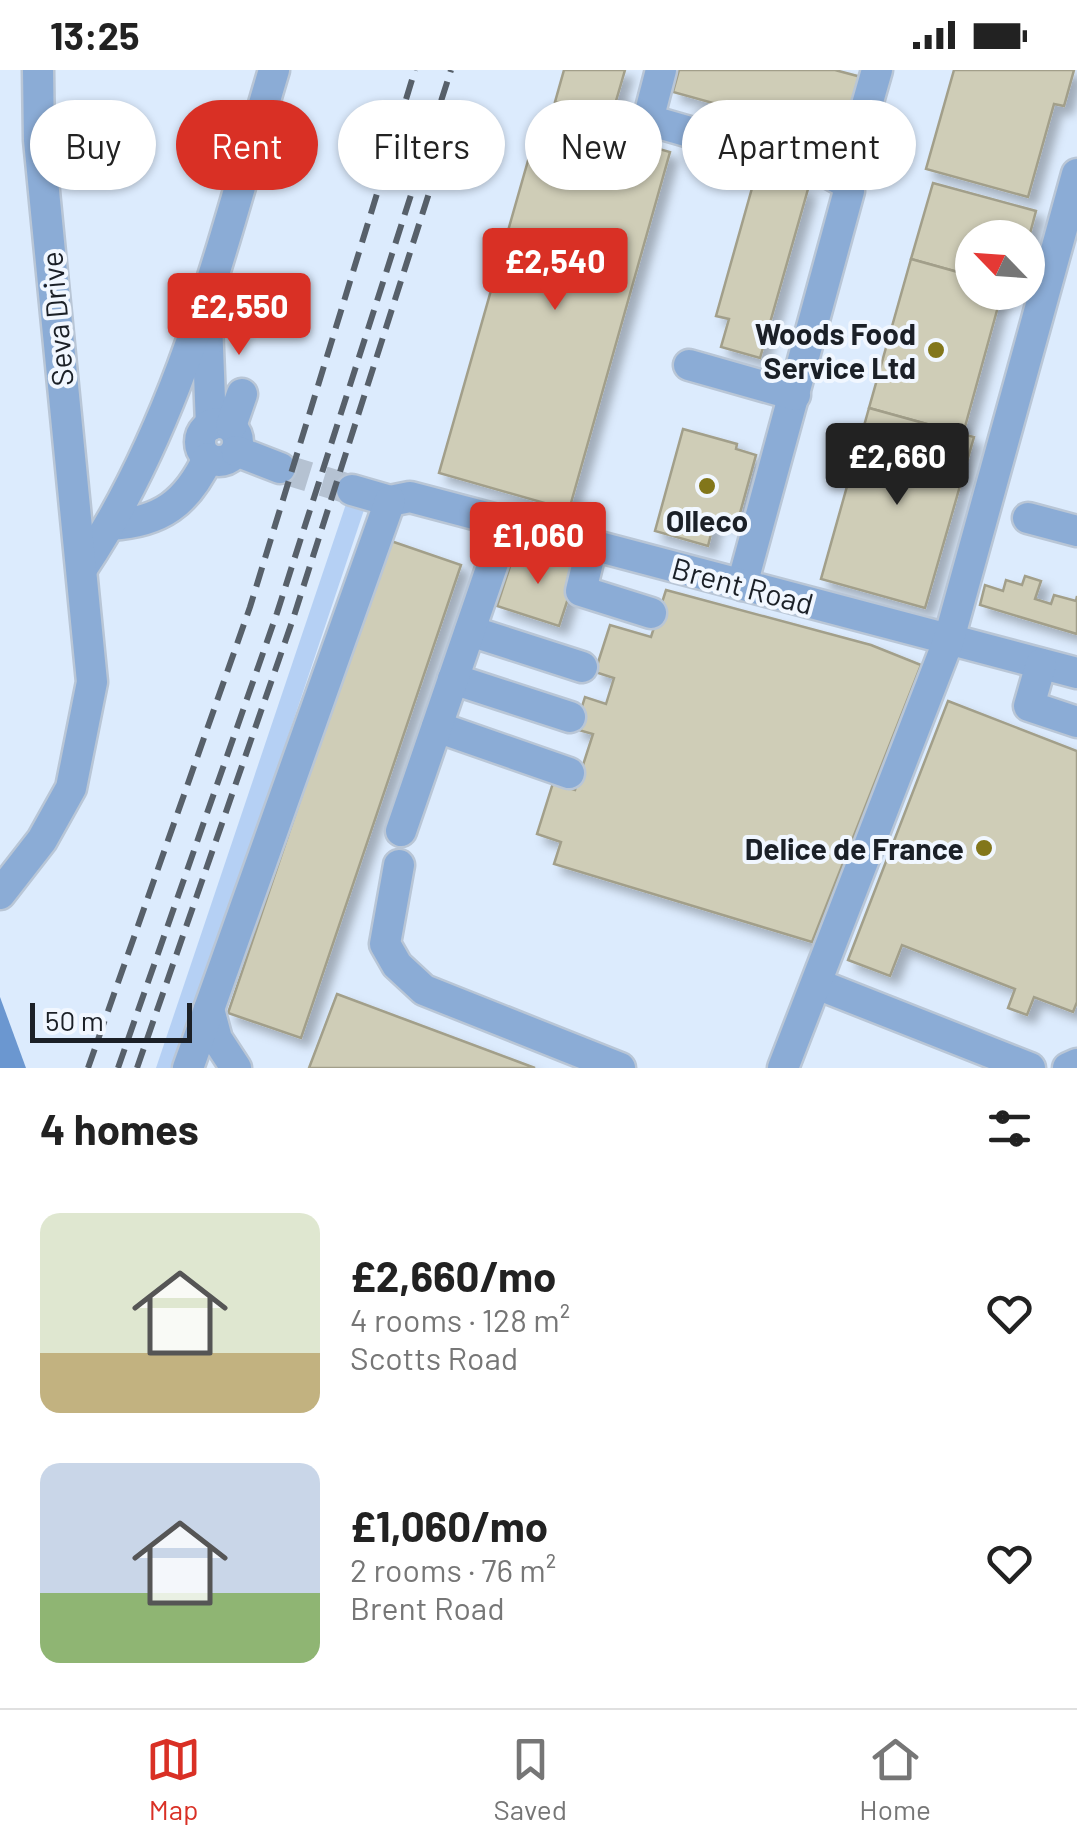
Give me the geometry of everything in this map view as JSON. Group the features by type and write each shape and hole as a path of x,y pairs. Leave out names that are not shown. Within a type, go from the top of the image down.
{"street":[{"name":"Seva Drive","path":"0,893 56,820 80,758 92,682 84,567 42,178 38,70"},
{"path":"84,567 111,526 179,384 274,70"},
{"path":"662,70 648,120 682,130"},
{"path":"868,100 877,70"},
{"path":"783,1068 949,639 1077,174"},
{"path":"742,584 849,202 847,190"},
{"path":"204,304 222,440"},
{"path":"689,365 795,395"},
{"path":"111,526 142,522 171,510 187,496 222,440 242,394"},
{"path":"222,440 280,468"},
{"name":"Brent Road","path":"352,490 390,501 410,496 1041,664 1075,666"},
{"path":"188,1068 390,501"},
{"path":"1028,518 1077,531"},
{"path":"401,831 507,522"},
{"path":"592,545 581,591 651,613"},
{"path":"470,631 582,667"},
{"path":"1041,664 1029,706 1077,722"},
{"path":"454,679 570,718"},
{"path":"437,727 569,773"},
{"path":"399,865 384,944 397,965 424,990 620,1068"},
{"path":"816,984 1030,1068"},
{"path":"209,1009 217,1038 236,1068"},
{"path":"1068,1068 1077,1064"}],"shaded area":[{"path":"347,501 365,507 177,1068 156,1068"},
{"path":"0,997 26,1068 0,1068"}],"building":[{"path":"564,70 625,70 616,100 556,100"},
{"path":"679,70 835,70 861,77 854,100 702,100 673,92"},
{"path":"954,70 1074,70 1064,106 1054,104 1028,197 926,169"},
{"path":"662,150 670,152 662,180"},
{"path":"525,171 525,190 659,190 569,510 439,473"},
{"path":"933,183 1036,211 1034,220 955,220 955,271 911,259"},
{"path":"751,190 808,190 760,358 721,347 729,319 716,316"},
{"name":"Woods Food Service Ltd","path":"911,259 955,271 955,310 997,310 963,434 869,408"},
{"path":"869,408 974,437 925,608 821,579"},
{"name":"Olleco","path":"683,429 737,444 736,449 756,455 737,524 715,518 708,546 655,531"},
{"path":"388,540 461,565 301,1038 228,1013"},
{"path":"516,548 578,568 559,626 497,606"},
{"path":"1025,576 1041,581 1035,599 1051,604 1054,595 1076,601 1077,596 1077,634 980,605 985,585 1003,591 1006,580 1022,585"},
{"path":"666,590 871,645 921,665 812,942 554,864 561,842 537,834 553,783 575,790 593,734 575,729 585,697 606,704 614,678 595,672 610,625 651,637"},
{"name":"Delice de France","path":"948,701 1077,751 1077,1002 1073,1012 1034,997 1027,1015 1008,1008 1015,989 902,945 890,976 848,960"},
{"path":"337,994 535,1068 309,1068"}],"tunnel":[{"path":"280,468 352,490"}],"railway":[{"path":"88,1068 250,607 415,70"},
{"path":"118,1068 277,613 451,70"},
{"path":"137,1068 293,619 430,190"}],"place":[{"name":"Woods Food Service Ltd","path":"936,350"},
{"name":"Olleco","path":"707,486"},
{"name":"Delice de France","path":"984,848"}]}
